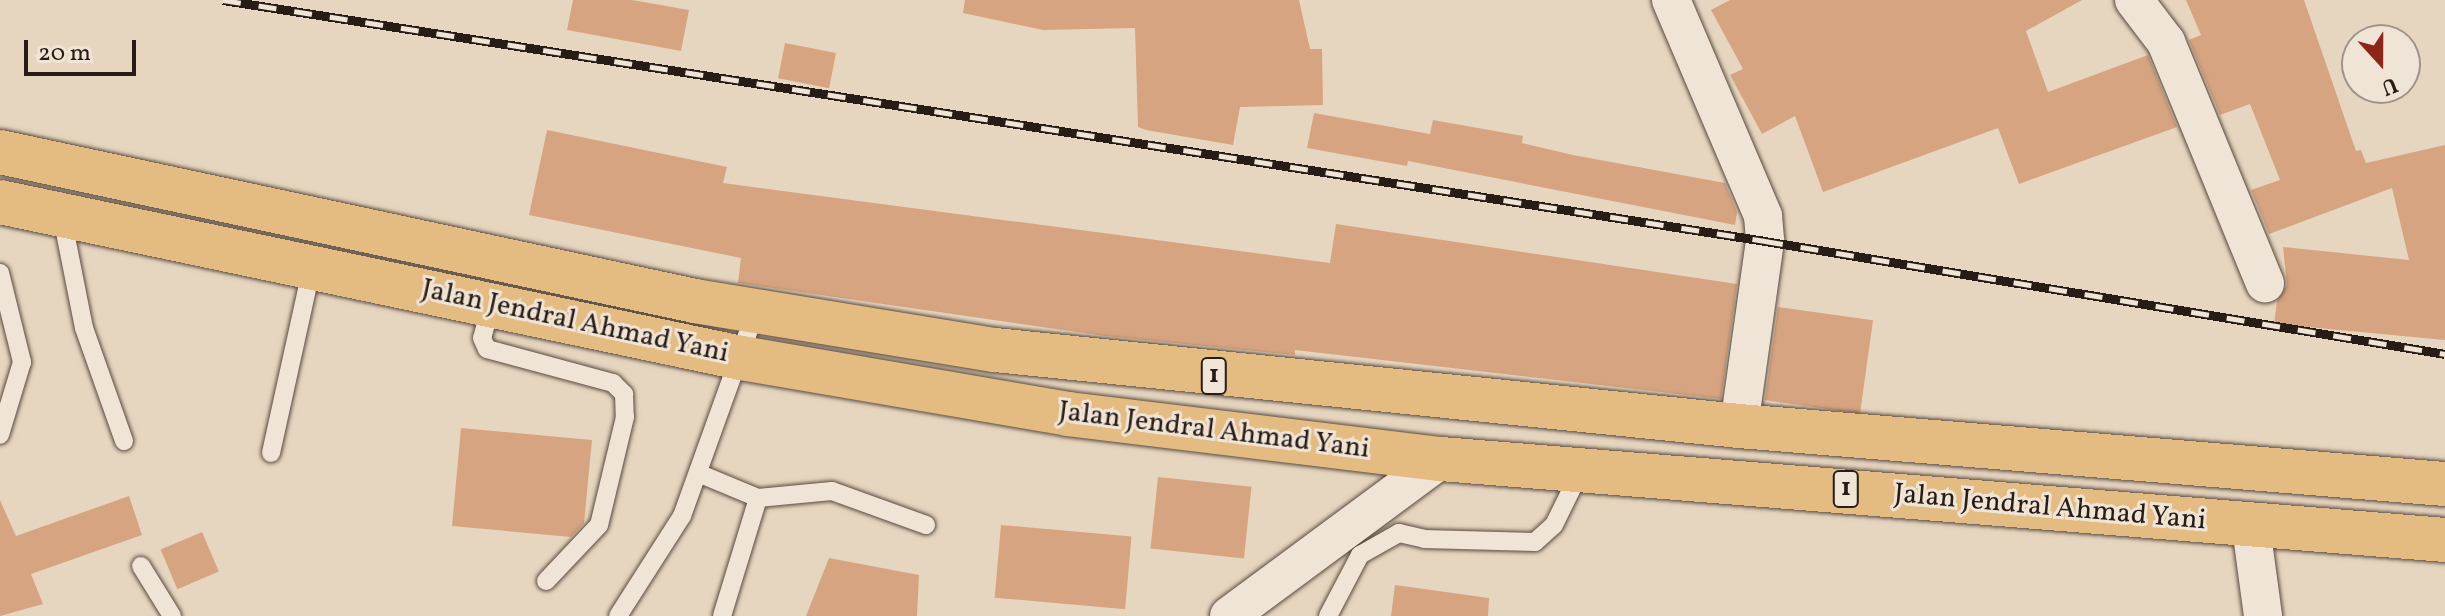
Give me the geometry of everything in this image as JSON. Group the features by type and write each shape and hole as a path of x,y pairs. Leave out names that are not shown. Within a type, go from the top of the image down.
{"highway":[{"name":"Jalan Jendral Ahmad Yani","path":"0,152 756,311 995,350 1177,372 1739,426 2445,484"},
{"name":"Jalan Jendral Ahmad Yani","path":"0,202 741,358 1068,414 1441,459 2251,527 2445,540"}],"street":[{"path":"1671,0 1763,216 1765,241 1739,426"},
{"path":"2134,0 2166,42 2265,283"},
{"path":"1229,616 1441,459"},
{"path":"2251,527 2263,616"}],"lane":[{"path":"62,215 84,328 124,441"},
{"path":"271,453 312,267"},
{"path":"0,273 22,362 0,435"},
{"path":"491,305 482,338 487,349 613,383 624,394 625,417 599,525 546,581"},
{"path":"618,616 682,516 756,311"},
{"path":"1328,616 1360,555 1399,533 1424,539 1535,542 1554,525 1581,470"},
{"path":"698,473 758,498 832,491 926,525"},
{"path":"722,616 758,498"},
{"path":"141,566 172,616"}],"building":[{"path":"573,0 632,0 689,10 681,51 567,30"},
{"path":"965,0 1299,0 1310,49 1322,49 1323,105 1240,107 1233,145 1146,130 1138,127 1135,28 1043,30 963,13"},
{"path":"1730,0 2082,0 2026,31 2048,92 2148,55 2177,127 2019,184 1998,128 1823,192 1795,116 1762,134 1730,75 1743,69 1711,10"},
{"path":"2186,0 2304,0 2356,151 2361,150 2366,163 2445,145 2445,340 2274,324 2277,301 2287,285 2283,247 2409,260 2392,188 2269,234 2251,190 2280,180 2250,104 2220,115 2189,40 2201,35"},
{"path":"785,43 836,53 829,88 778,78"},
{"path":"1314,113 1430,134 1433,120 1523,136 1522,143 1573,155 1725,183 1737,212 1735,225 1408,161 1407,166 1307,148"},
{"path":"547,130 727,167 723,183 1330,263 1336,224 1737,284 1721,399 1295,350 1295,355 1105,336 738,283 741,258 529,215"},
{"path":"1778,307 1873,320 1860,413 1765,400"},
{"path":"461,428 592,440 584,523 571,537 452,526"},
{"path":"1158,477 1251,487 1244,558 1150,549"},
{"path":"129,496 142,535 31,574 43,604 0,616 0,500 16,536"},
{"path":"1001,525 1132,536 1125,609 995,598"},
{"path":"202,532 219,572 177,589 161,550"},
{"path":"829,558 919,575 917,616 806,616"},
{"path":"1395,585 1489,598 1488,616 1391,616"}],"railway":[{"path":"223,0 1765,241 2445,354"}]}
